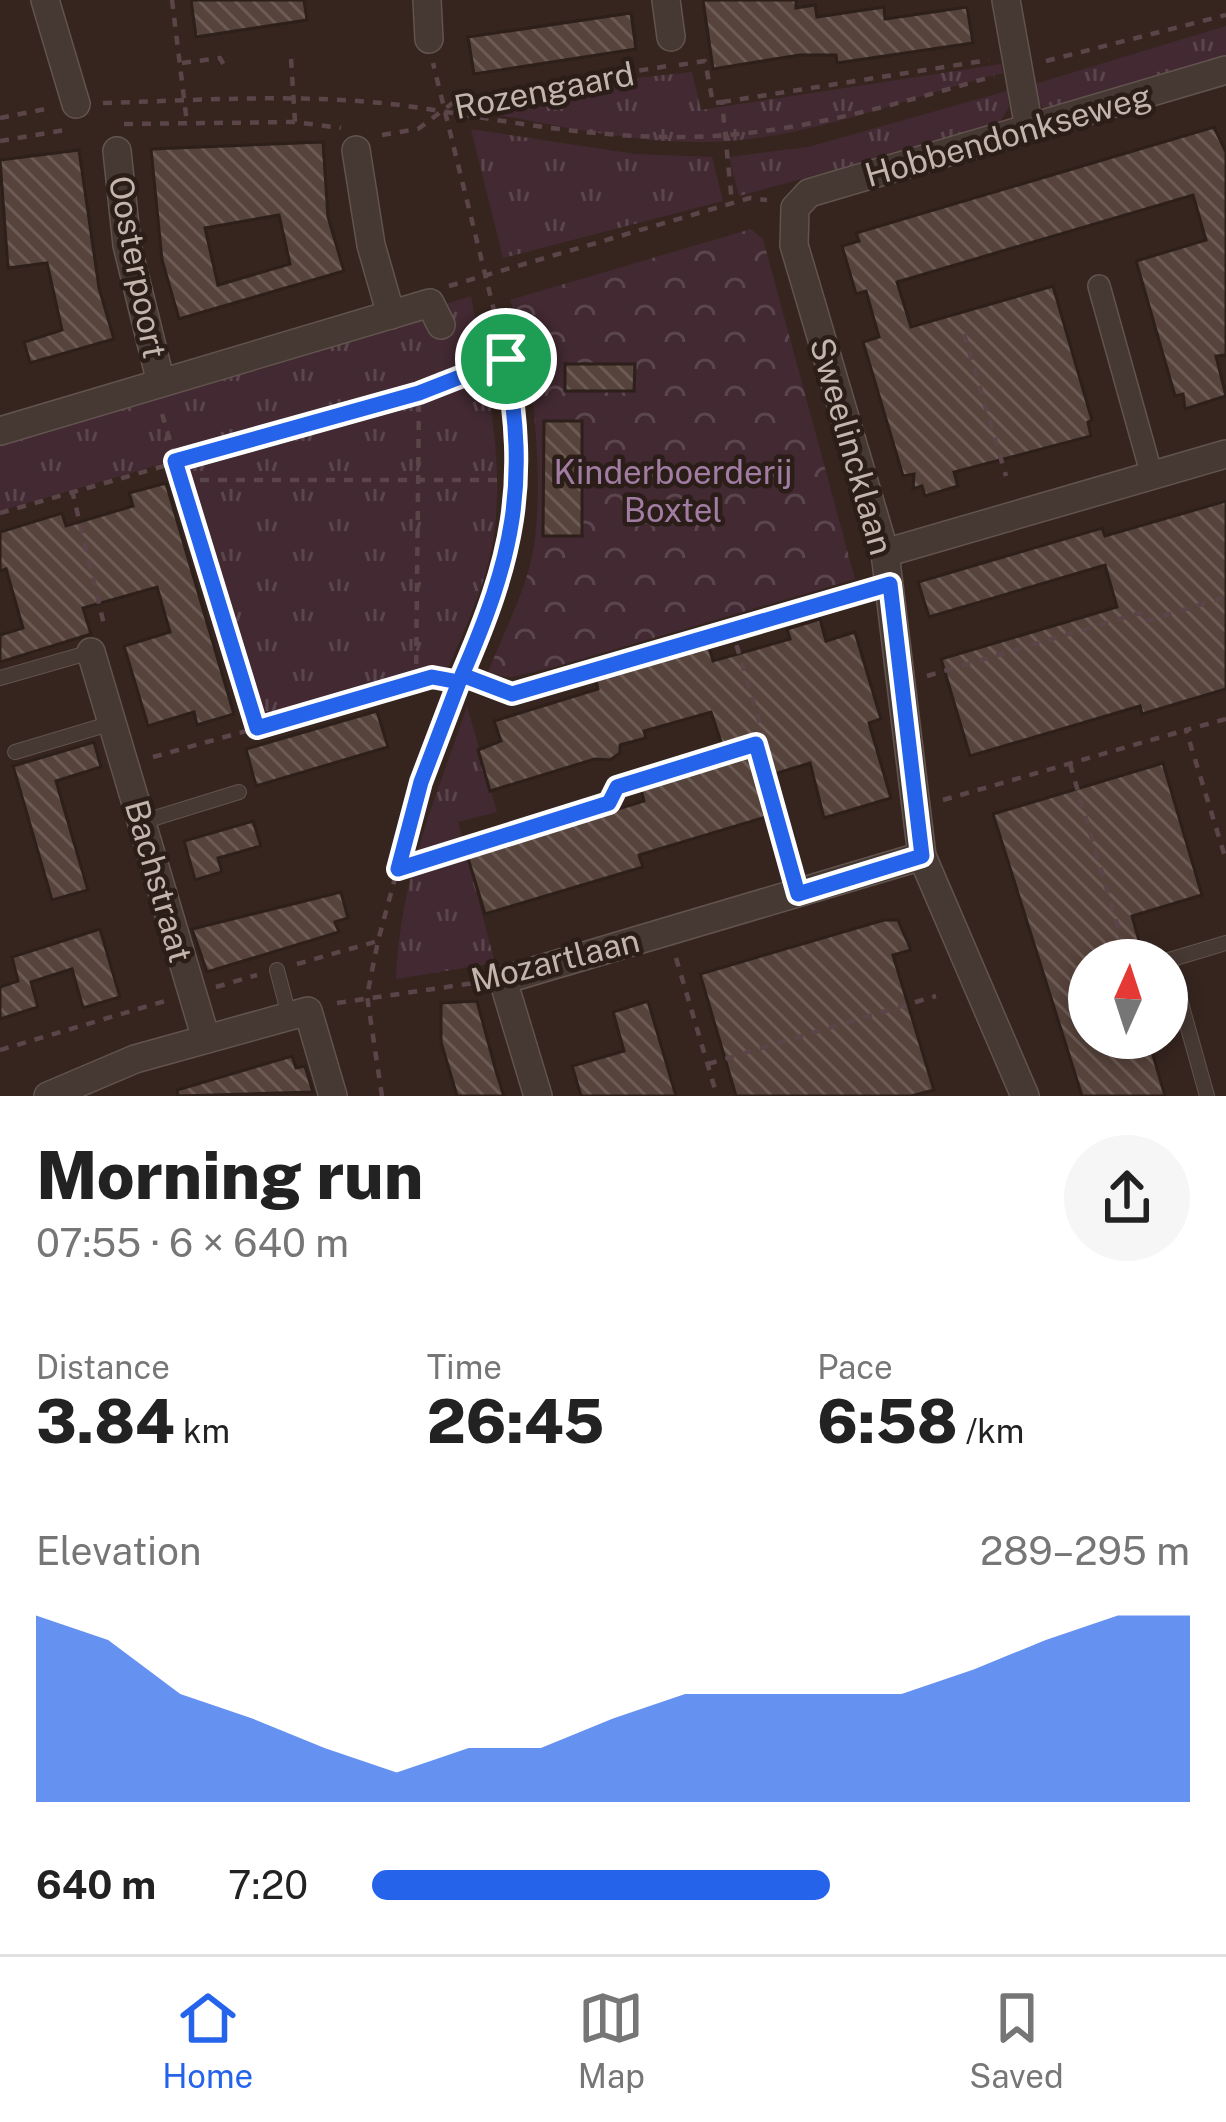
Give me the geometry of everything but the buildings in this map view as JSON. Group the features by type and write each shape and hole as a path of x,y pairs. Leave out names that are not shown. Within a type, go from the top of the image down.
{"street":[{"path":"45,0 79,115"},
{"path":"427,0 429,39"},
{"name":"Rozengaard","path":"665,0 671,37"},
{"path":"1006,0 1029,128"},
{"name":"Hobbendonkseweg","path":"795,208 809,194 1226,70"},
{"name":"Oosterpoort","path":"116,138 127,245 158,384"},
{"path":"362,138 371,245 392,315"},
{"name":"Sweelincklaan","path":"795,208 794,245 885,553 922,856 1025,1096"},
{"path":"1099,286 1152,476"},
{"path":"0,431 430,304 441,325"},
{"path":"885,553 1226,454"},
{"name":"Bachstraat","path":"91,652 206,1039"},
{"name":"Mozartlaan","path":"503,980 922,856"},
{"path":"503,980 538,1096"},
{"path":"48,1096 135,1059 299,1013 333,1096"}],"lane":[{"path":"0,678 91,652"},
{"path":"15,752 112,723"},
{"path":"142,822 238,793"},
{"path":"1207,1096 1169,960 1226,943"},
{"path":"278,970 299,1013"}],"path":[{"path":"172,0 187,123"},
{"path":"0,118 79,115 187,101 296,99 442,112 597,134 726,135 817,123 1015,63 1226,15"},
{"name":"Rozengaard","path":"429,39 442,112 458,99 705,62 712,104 722,102 731,203"},
{"path":"182,63 220,58 226,69"},
{"path":"290,59 295,122"},
{"path":"722,102 1015,63"},
{"path":"116,138 187,123 295,122 362,138 394,137 442,112"},
{"path":"382,1096 367,996 421,782 505,562 518,480 516,414 506,359 442,112"},
{"path":"0,141 79,115"},
{"path":"964,334 1006,476"},
{"path":"0,513 419,393 506,359"},
{"path":"158,384 175,461 257,728"},
{"path":"416,682 419,393"},
{"path":"182,480 518,480"},
{"path":"72,490 107,625 91,652"},
{"path":"125,765 432,677 460,678 512,694 890,584"},
{"path":"902,683 1140,613 1143,622 1226,597"},
{"path":"398,869 609,803 617,787 765,742 732,630"},
{"path":"918,808 1226,718"},
{"path":"1186,730 1226,870"},
{"path":"756,744 798,894"},
{"path":"1070,764 1121,939"},
{"path":"669,931 717,1096"},
{"name":"Mozartlaan","path":"299,1013 367,996 503,980"},
{"path":"708,1064 936,996"}],"green space":[{"path":"1226,26 1226,60 1045,111 1028,86"},
{"path":"1001,64 1003,73 852,117 737,140 669,141 583,131 469,110 467,96 692,72 701,110"},
{"path":"1007,91 1009,107 998,125 739,196 729,157 808,147"},
{"path":"471,129 635,154 712,157 723,201 503,258"},
{"name":"Kinderboerderij Boxtel","path":"751,229 763,239 855,579 554,667 512,677 487,675 527,575 538,502 532,392 510,300"},
{"path":"471,296 493,426 495,524 482,585 448,669 245,725 168,462 0,511 0,444"},
{"path":"467,706 497,812 458,822 495,963 396,979 412,872"}],"route":[{"path":"506,359 516,414 518,507 505,562 462,675 512,694 890,584 922,856 798,894 756,744 617,787 609,803 398,869 421,782 459,682 432,677 257,728 175,461 419,393 506,359"}]}
